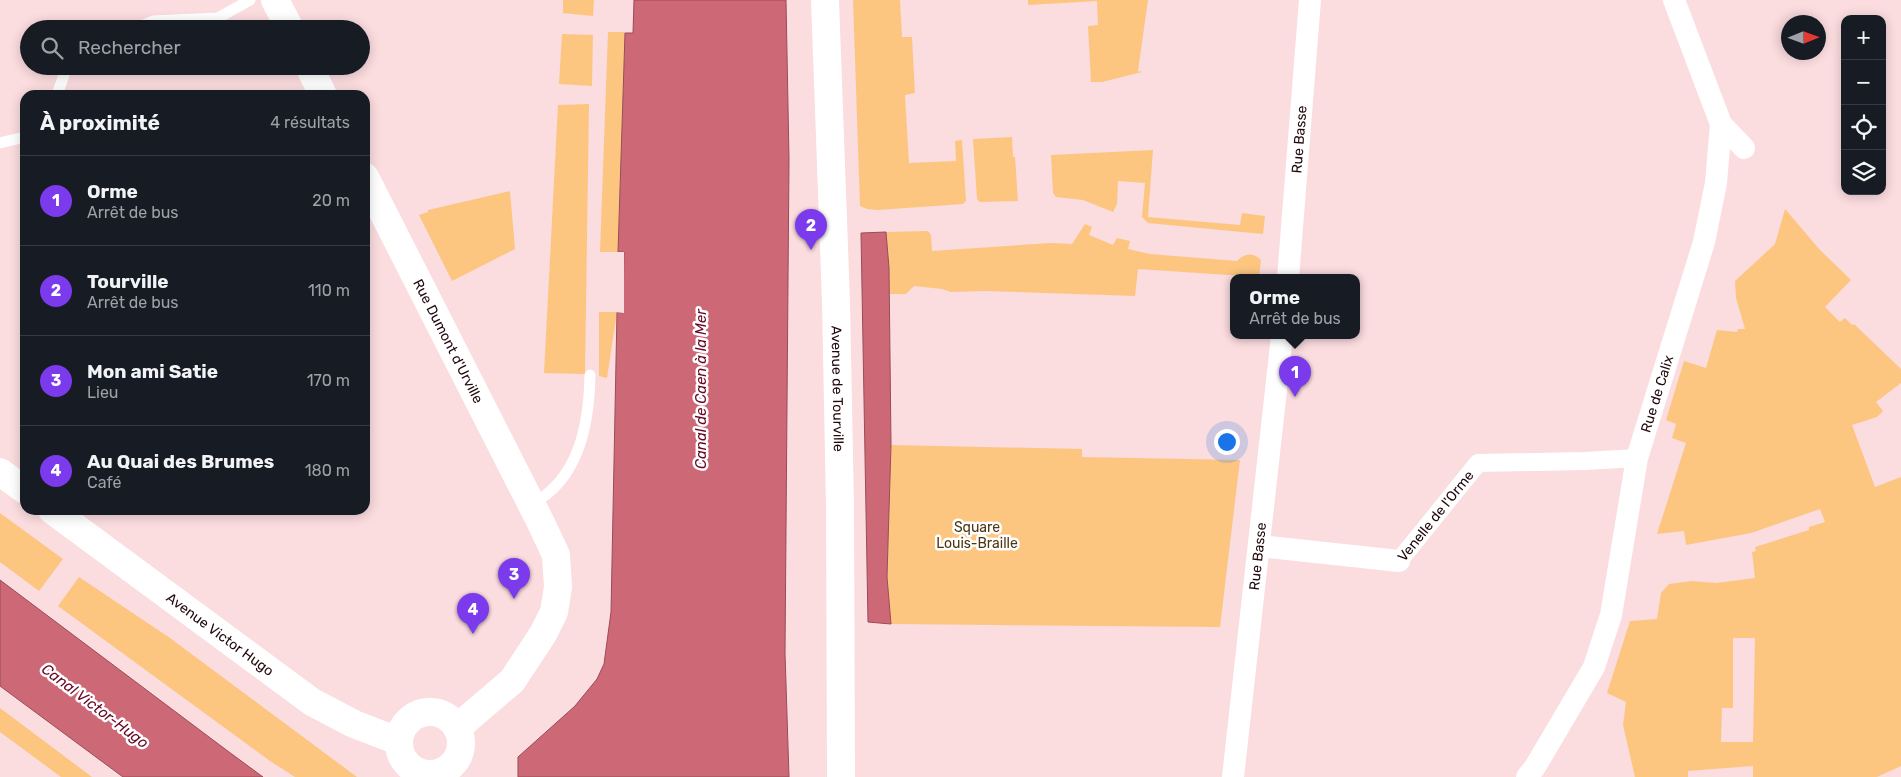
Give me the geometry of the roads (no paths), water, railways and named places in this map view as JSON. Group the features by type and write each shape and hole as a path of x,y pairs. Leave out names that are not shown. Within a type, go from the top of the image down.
{"street":[{"path":"275,0 285,20"},
{"name":"Avenue de Tourville","path":"825,0 836,302 842,777"},
{"name":"Rue Basse","path":"1288,274 1310,0"},
{"name":"Rue de Calix","path":"1527,777 1535,767 1594,667 1611,615 1637,458 1704,242 1716,184 1721,124 1674,0"},
{"path":"313,75 321,90"},
{"path":"1721,124 1744,148"},
{"name":"Rue Dumont d'Urville","path":"370,187 532,504 556,556 558,587 554,612 543,634 512,681 457,728"},
{"name":"Rue Basse","path":"1232,777 1282,339"},
{"name":"Venelle de l'Orme","path":"1259,546 1398,561 1478,463 1637,458"},
{"path":"0,472 20,486"},
{"name":"Avenue Victor Hugo","path":"59,515 312,702 354,724 398,741"},
{"path":"437,712 452,721 457,728 460,737 459,755 440,775 414,770 402,757 398,741 405,724 419,713 437,712"}],"lane":[{"path":"175,20 218,18 250,0"},
{"path":"59,90 63,75"},
{"path":"0,143 20,138"},
{"path":"532,504 545,497 556,487 568,471 574,458 586,423 590,375"}],"water":[{"name":"Canal de Caen à la Mer","path":"634,0 786,0 789,159 785,653 789,777 518,777 518,757 575,706 597,679 604,664 611,612 617,312 623,313 624,252 618,252 625,33 633,33"},
{"path":"886,232 889,268 891,445 887,577 891,624 868,622 861,233"},
{"name":"Canal Victor-Hugo","path":"0,580 263,777 123,777 0,686"}],"place":[{"name":"Tourville","path":"811,250"},
{"name":"Orme","path":"1295,397"},
{"name":"Mon ami Satie","path":"514,599"},
{"name":"Au Quai des Brumes","path":"473,634"}],"park label":[{"name":"Square Louis-Braille","path":"977,536"}]}
